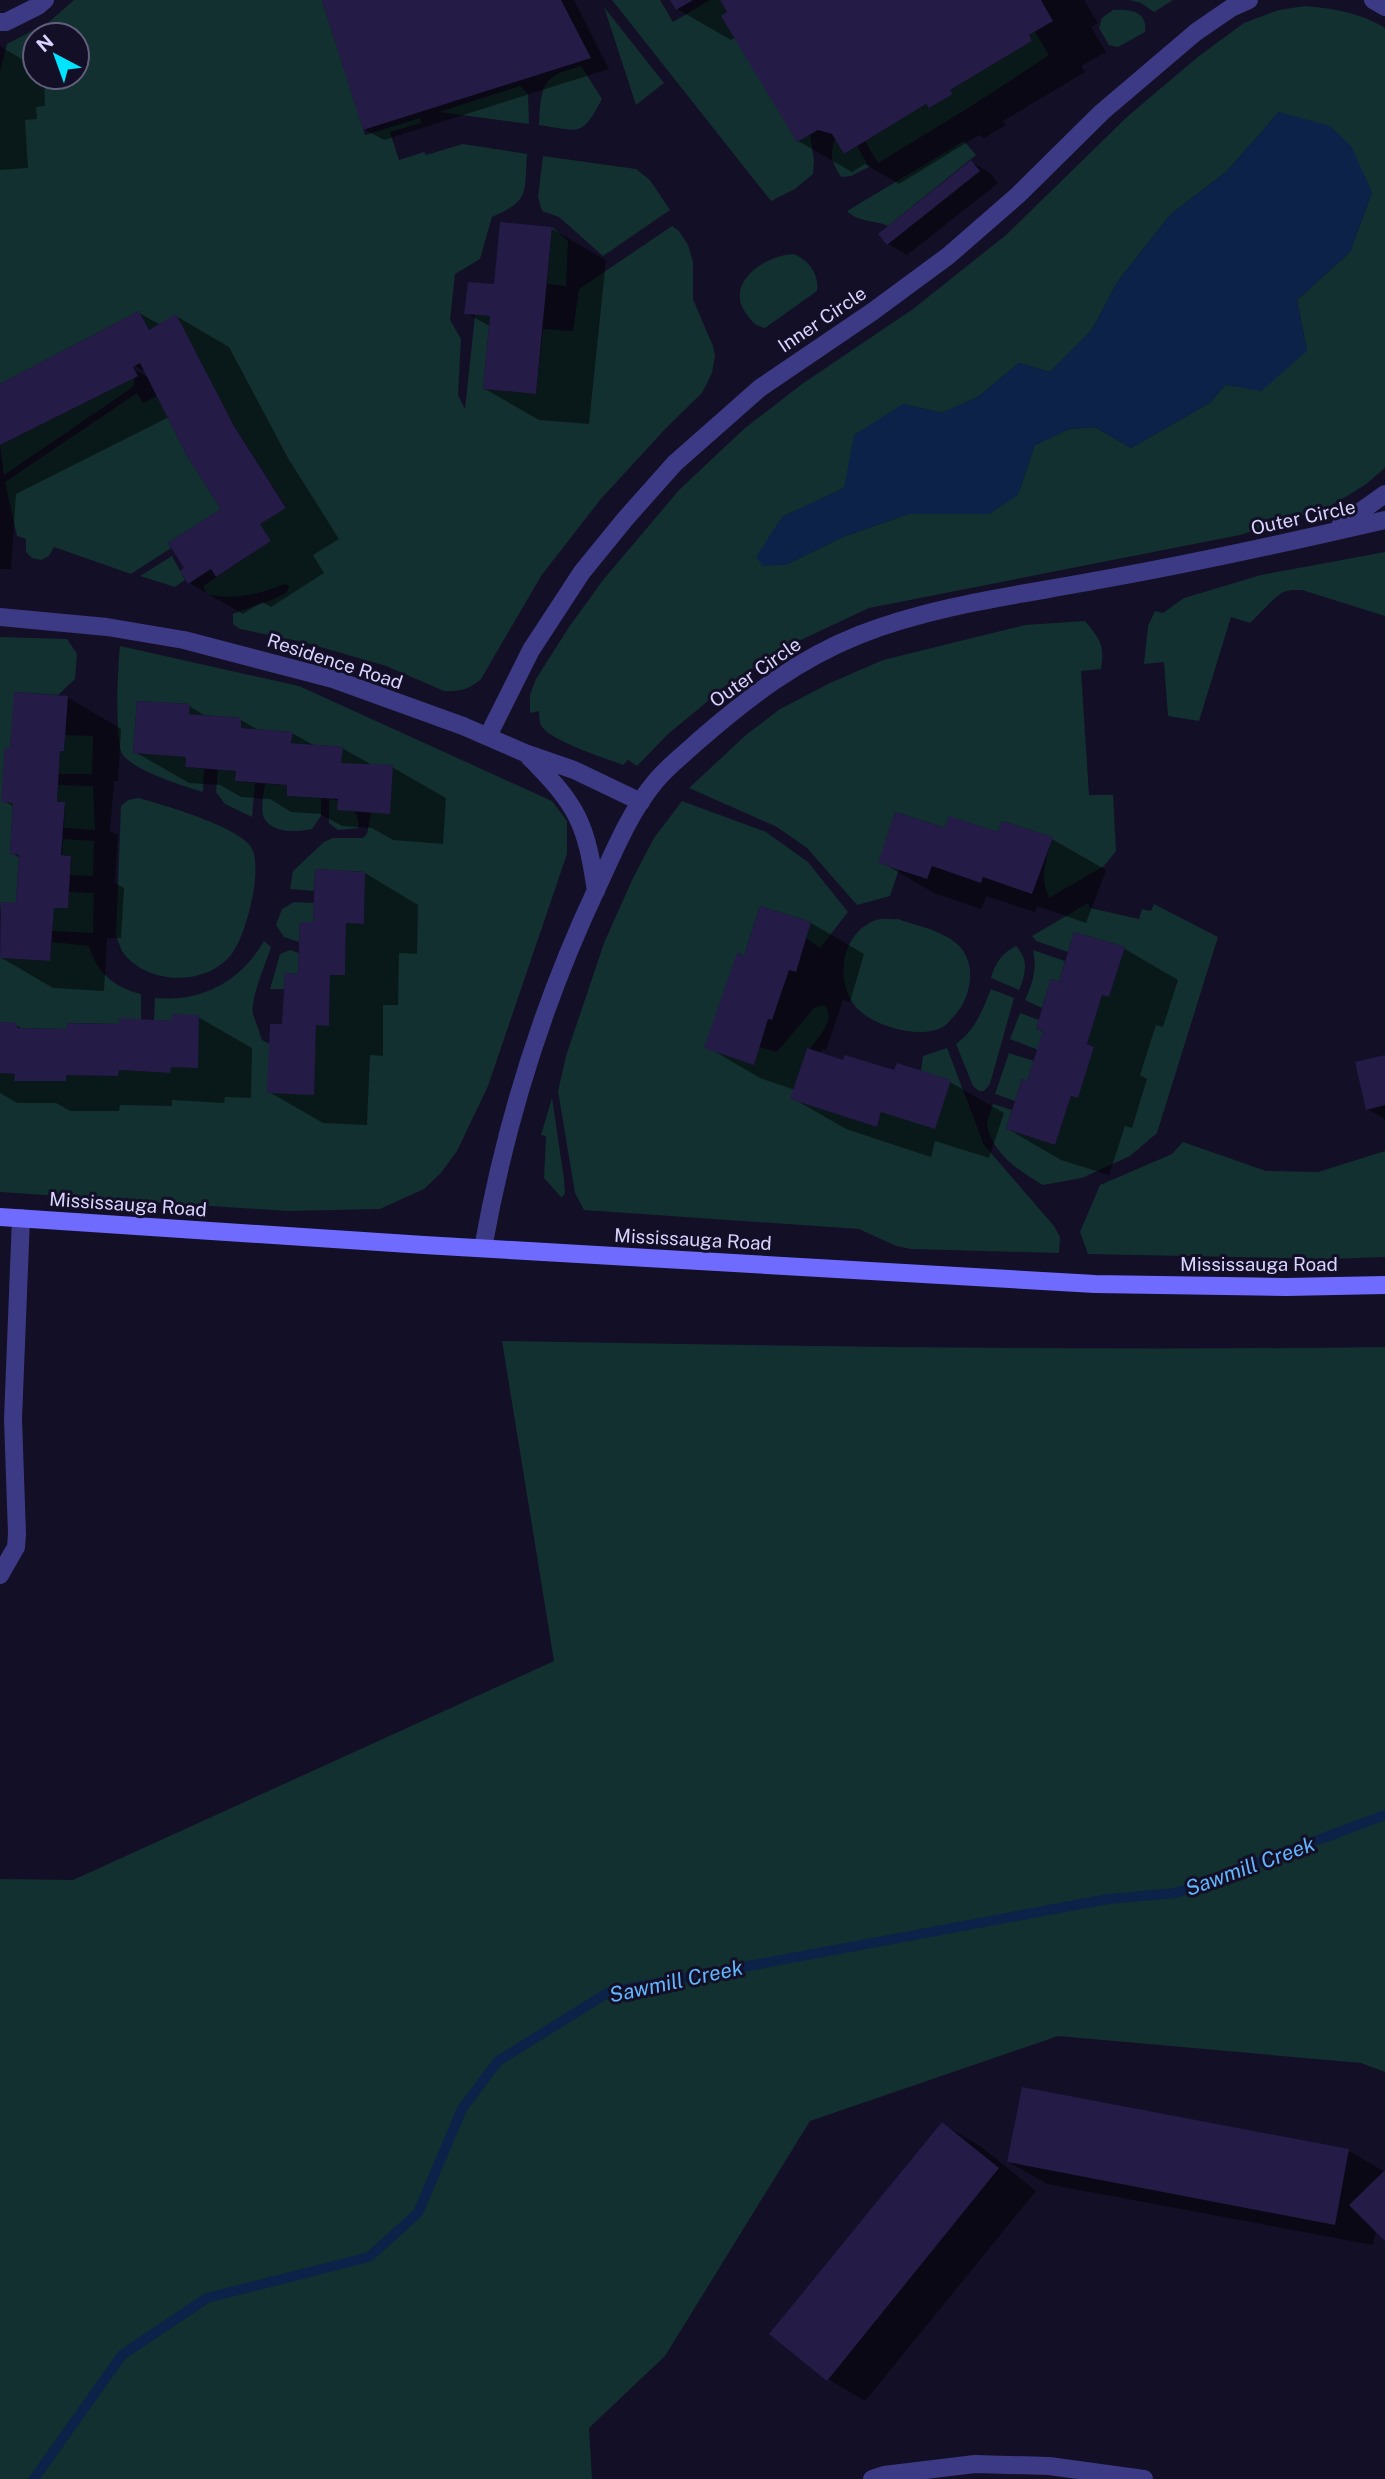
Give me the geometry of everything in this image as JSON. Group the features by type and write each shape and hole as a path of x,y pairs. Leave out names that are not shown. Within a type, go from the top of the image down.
{"main road":[{"name":"Mississauga Road","path":"0,1217 1095,1284 1286,1287 1385,1285"}],"street":[{"path":"0,22 6,22 45,0"},
{"name":"Inner Circle","path":"488,736 531,650 582,572 675,463 760,388 872,312 948,256 1018,195 1102,112 1196,32 1231,8 1249,0"},
{"path":"1373,0 1385,7"},
{"path":"1328,533 1385,495"},
{"name":"Outer Circle","path":"482,1248 507,1138 550,994 573,937 618,842 654,782 733,711 790,670 826,649 860,634 943,609 1115,578 1385,520"},
{"name":"Residence Road","path":"0,617 107,627 184,640 333,678 573,770 641,802"},
{"path":"525,753 568,799 581,822 589,847 596,891"},
{"path":"0,1575 16,1547 17,1534 13,1419 20,1218"},
{"path":"872,2479 884,2475 975,2464 1049,2466 1144,2479"}],"green space":[{"path":"74,0 322,0 365,135 420,118 421,123 390,132 399,160 463,144 527,154 523,194 514,205 492,217 480,259 455,274 450,320 461,339 458,395 465,409 475,315 490,316 483,389 536,394 543,329 573,331 579,289 672,226 679,231 688,245 693,262 693,299 713,346 715,355 712,373 702,393 600,500 541,576 481,679 473,685 444,691 386,666 303,642 240,629 233,624 233,614 287,592 289,586 285,584 246,595 227,597 207,594 203,586 271,541 260,524 286,507 234,426 176,315 149,330 139,311 0,384 0,72 7,44 21,37 21,91 91,91 91,21 50,21"},
{"path":"612,0 660,0 673,22 710,0 720,0 797,142 810,134 813,174 795,189 771,201"},
{"path":"1129,0 1173,0 1154,12 1141,3"},
{"path":"1305,6 1336,10 1357,15 1385,28 1385,468 1365,485 1327,508 1240,535 869,608 786,647 725,687 668,734 637,766 628,760 623,765 580,749 548,733 542,727 539,711 530,713 530,695 536,679 603,580 679,490 745,428 802,384 913,309 1006,235 1128,116 1199,56 1244,23 1279,10","holes":["1279,112 1372,192 1350,252 1297,300 1307,351 1225,385 1211,402 1131,448 1095,427 1069,429 1035,445 1018,494 989,514 908,514 843,537 785,565 782,517 844,488 903,404 942,413 978,397 1019,363 1050,372 1091,331 1118,281 1170,215 1227,171"]},
{"path":"604,7 664,83 636,105"},
{"path":"1113,10 1131,11 1141,16 1145,32 1118,47 1109,45 1099,28 1102,18"},
{"path":"1035,32 1049,55 878,163 865,141 926,104 929,108 952,94 950,90 1032,41 1029,35"},
{"path":"581,66 602,99 589,120 584,126 572,130 539,125 545,85 554,76"},
{"path":"520,86 528,94 529,124 439,112"},
{"path":"835,139 844,154 857,146 869,167 851,176 841,177 832,159"},
{"path":"964,141 976,155 888,226 856,217 847,211"},
{"path":"543,156 636,169 650,180 670,210 603,256 559,217 542,211 538,197"},
{"path":"552,227 568,241 566,286 547,284"},
{"path":"793,254 812,268 817,279 817,291 765,328 757,325 741,305 743,283 759,266 781,256"},
{"path":"135,377 133,387 4,475 0,445"},
{"path":"137,393 143,403 157,396 186,454 221,509 168,543 171,548 131,574 54,547 49,556 41,560 32,558 26,552 26,539 17,536 5,482"},
{"path":"1385,552 1385,616 1302,590 1283,592 1250,623 1231,617 1199,721 1168,716 1164,662 1144,664 1148,626 1155,611 1163,613 1184,598 1261,575"},
{"path":"172,556 185,580 175,587 140,576"},
{"path":"1085,621 1102,648 1101,669 1081,671 1089,795 1113,795 1116,851 1104,866 1049,898 1044,875 1052,837 1002,821 998,832 949,817 945,828 895,812 879,862 899,869 890,896 857,905 807,848 777,827 689,788 746,735 780,709 883,660 1025,625"},
{"path":"0,637 67,639 77,654 75,679 58,695 15,692 10,748 5,748 2,801 13,803 10,854 19,855 16,903 1,902 0,915"},
{"path":"120,646 299,686 552,801 567,821 567,854 488,1086 457,1151 441,1173 424,1189 380,1209 288,1211 0,1192 0,1073 118,1076 119,1070 170,1073 172,1021 154,1020 155,998 188,997 218,986 243,968 264,941 271,947 256,990 253,1014 262,1040 270,1044 313,1095 316,1025 329,1025 330,975 345,974 346,923 364,924 365,872 315,869 314,891 290,889 293,871 324,842 333,838 363,838 367,834 371,812 341,763 342,747 291,743 292,732 241,728 241,718 189,714 189,704 137,701 133,753 186,757 185,767 204,769 203,792 148,772 129,761 120,748 117,703"},
{"path":"65,735 93,736 92,774 59,774 60,751 64,750"},
{"path":"218,769 236,771 236,781 255,783 252,817 225,804 216,792"},
{"path":"265,784 287,785 287,796 321,798 321,816 312,829 286,831 268,823 262,810"},
{"path":"58,785 93,786 95,830 64,828 65,803 57,802"},
{"path":"138,798 216,824 244,839 251,847 254,857 254,885 252,902 242,933 231,955 206,973 191,977 160,976 132,962 120,948 116,936 121,806 128,800"},
{"path":"329,799 346,804 355,812 358,828 338,830 329,823"},
{"path":"682,801 766,832 808,862 848,912 820,948 806,938 811,922 760,906 744,956 738,953 754,1065 759,1047 777,1052 814,1008 824,1005 828,1010 828,1022 810,1049 806,1049 791,1099 877,1127 881,1112 921,1071 923,1056 947,1048 984,1145 1054,1226 1060,1237 1059,1253 911,1249 896,1246 859,1229 584,1210 575,1193 558,1091 566,1056 604,943 633,878 654,838"},
{"path":"63,839 94,841 93,876 70,875 71,856 62,855"},
{"path":"69,892 94,893 93,933 52,931 54,908 68,908"},
{"path":"294,902 314,903 313,922 300,922 299,942 284,937 276,925 282,909"},
{"path":"1088,903 1090,908 1139,919 1142,909 1151,911 1154,904 1218,937 1157,1133 1130,1156 1082,1178 1043,1185 1017,1168 1001,1153 994,1144 987,1123 993,1104 1012,1110 1006,1129 1055,1145 1071,1096 1078,1098 1094,1047 1087,1044 1102,995 1109,997 1125,947 1074,932 1068,952 1036,941 1032,936"},
{"path":"898,919 949,938 964,952 968,961 970,983 963,1004 946,1025 933,1031 896,1029 872,1020 855,1006 848,995 843,970 849,945 855,935 876,920"},
{"path":"52,942 89,946 96,964 108,978 123,988 141,994 141,1020 119,1024 67,1023 67,1029 17,1028 17,1023 0,1022 0,958 50,961"},
{"path":"1016,946 1025,962 1019,990 991,978 1000,959"},
{"path":"290,950 299,953 298,974 285,973 284,989 270,989 280,954"},
{"path":"1033,950 1065,961 1059,982 1051,979 1042,1008 1025,1000 1034,975"},
{"path":"991,989 1014,998 990,1084 984,1091 979,1091 973,1086 956,1044 973,1026"},
{"path":"1020,1013 1039,1020 1036,1029 1043,1031 1038,1050 1010,1039"},
{"path":"1009,1053 1034,1061 1027,1081 1022,1079 1015,1101 995,1094"},
{"path":"552,1098 564,1179 565,1193 562,1198 544,1178 546,1136 541,1135"},
{"path":"1183,1142 1266,1171 1318,1172 1385,1151 1385,1257 1330,1259 1088,1254 1080,1232 1100,1185 1172,1154"},
{"path":"502,1341 1054,1348 1385,1347 1385,2072 1361,2063 1058,2036 810,2121 665,2356 589,2428 592,2479 0,2479 0,1879 73,1880 554,1661"}],"water":[{"path":"1279,112 1330,126 1351,146 1372,192 1350,252 1297,300 1307,351 1261,391 1225,385 1211,402 1131,448 1095,427 1069,429 1035,445 1018,495 989,514 908,514 843,537 785,565 763,566 756,557 782,517 844,488 854,435 903,404 942,413 978,397 1019,363 1050,372 1091,331 1118,281 1170,215 1227,171"}],"building":[{"path":"322,0 561,0 591,58 363,130"},
{"path":"670,0 693,0 676,10"},
{"path":"720,0 1041,0 1053,21 1029,35 1032,41 950,90 953,94 929,108 926,104 844,154 832,134 818,130 797,142 721,16 727,12"},
{"path":"971,160 980,171 887,245 878,234"},
{"path":"500,222 552,227 536,394 483,389 490,316 464,314 468,282 494,284"},
{"path":"139,311 149,330 176,314 234,426 286,508 260,524 271,541 216,577 211,569 188,584 180,571 184,568 168,543 221,509 186,454 140,363 133,367 138,376 0,445 0,384"},
{"path":"14,692 68,696 64,751 60,751 57,802 65,802 61,855 71,856 68,908 54,908 50,961 0,958 1,902 16,903 19,855 10,854 13,803 1,802 5,748 10,748"},
{"path":"137,701 190,704 189,714 241,718 241,728 293,732 291,743 343,747 341,763 393,765 390,814 337,810 338,799 287,796 287,785 235,781 236,771 185,767 186,757 133,753"},
{"path":"895,812 945,828 949,816 998,832 1002,821 1053,837 1032,894 983,877 981,883 932,866 927,879 878,863"},
{"path":"315,869 365,872 364,924 346,923 345,975 330,975 329,1026 316,1025 314,1095 267,1093 270,1024 282,1024 285,973 298,974 300,922 313,922"},
{"path":"760,906 811,922 796,972 789,970 772,1020 768,1019 754,1065 704,1048 737,953 744,956"},
{"path":"1074,932 1125,947 1109,997 1102,995 1087,1044 1094,1047 1078,1098 1071,1096 1055,1145 1006,1129 1022,1079 1027,1081 1043,1031 1036,1029 1051,979 1059,982"},
{"path":"172,1014 199,1015 198,1068 171,1067 170,1073 119,1070 118,1076 66,1075 66,1081 14,1081 15,1074 0,1073 0,1022 17,1023 17,1028 67,1029 66,1023 119,1024 119,1018 172,1021"},
{"path":"807,1048 843,1060 845,1055 894,1070 897,1063 951,1080 935,1129 881,1112 877,1127 790,1099"},
{"path":"1385,1055 1385,1105 1366,1110 1355,1062"},
{"path":"1022,2087 1349,2149 1335,2225 1007,2162"},
{"path":"942,2122 999,2168 827,2381 769,2334"},
{"path":"1385,2170 1385,2241 1349,2205"}],"waterway":[{"name":"Sawmill Creek","path":"34,2479 122,2355 207,2298 369,2257 418,2213 462,2109 498,2061 609,1992 1108,1899 1176,1893 1385,1815"}]}
